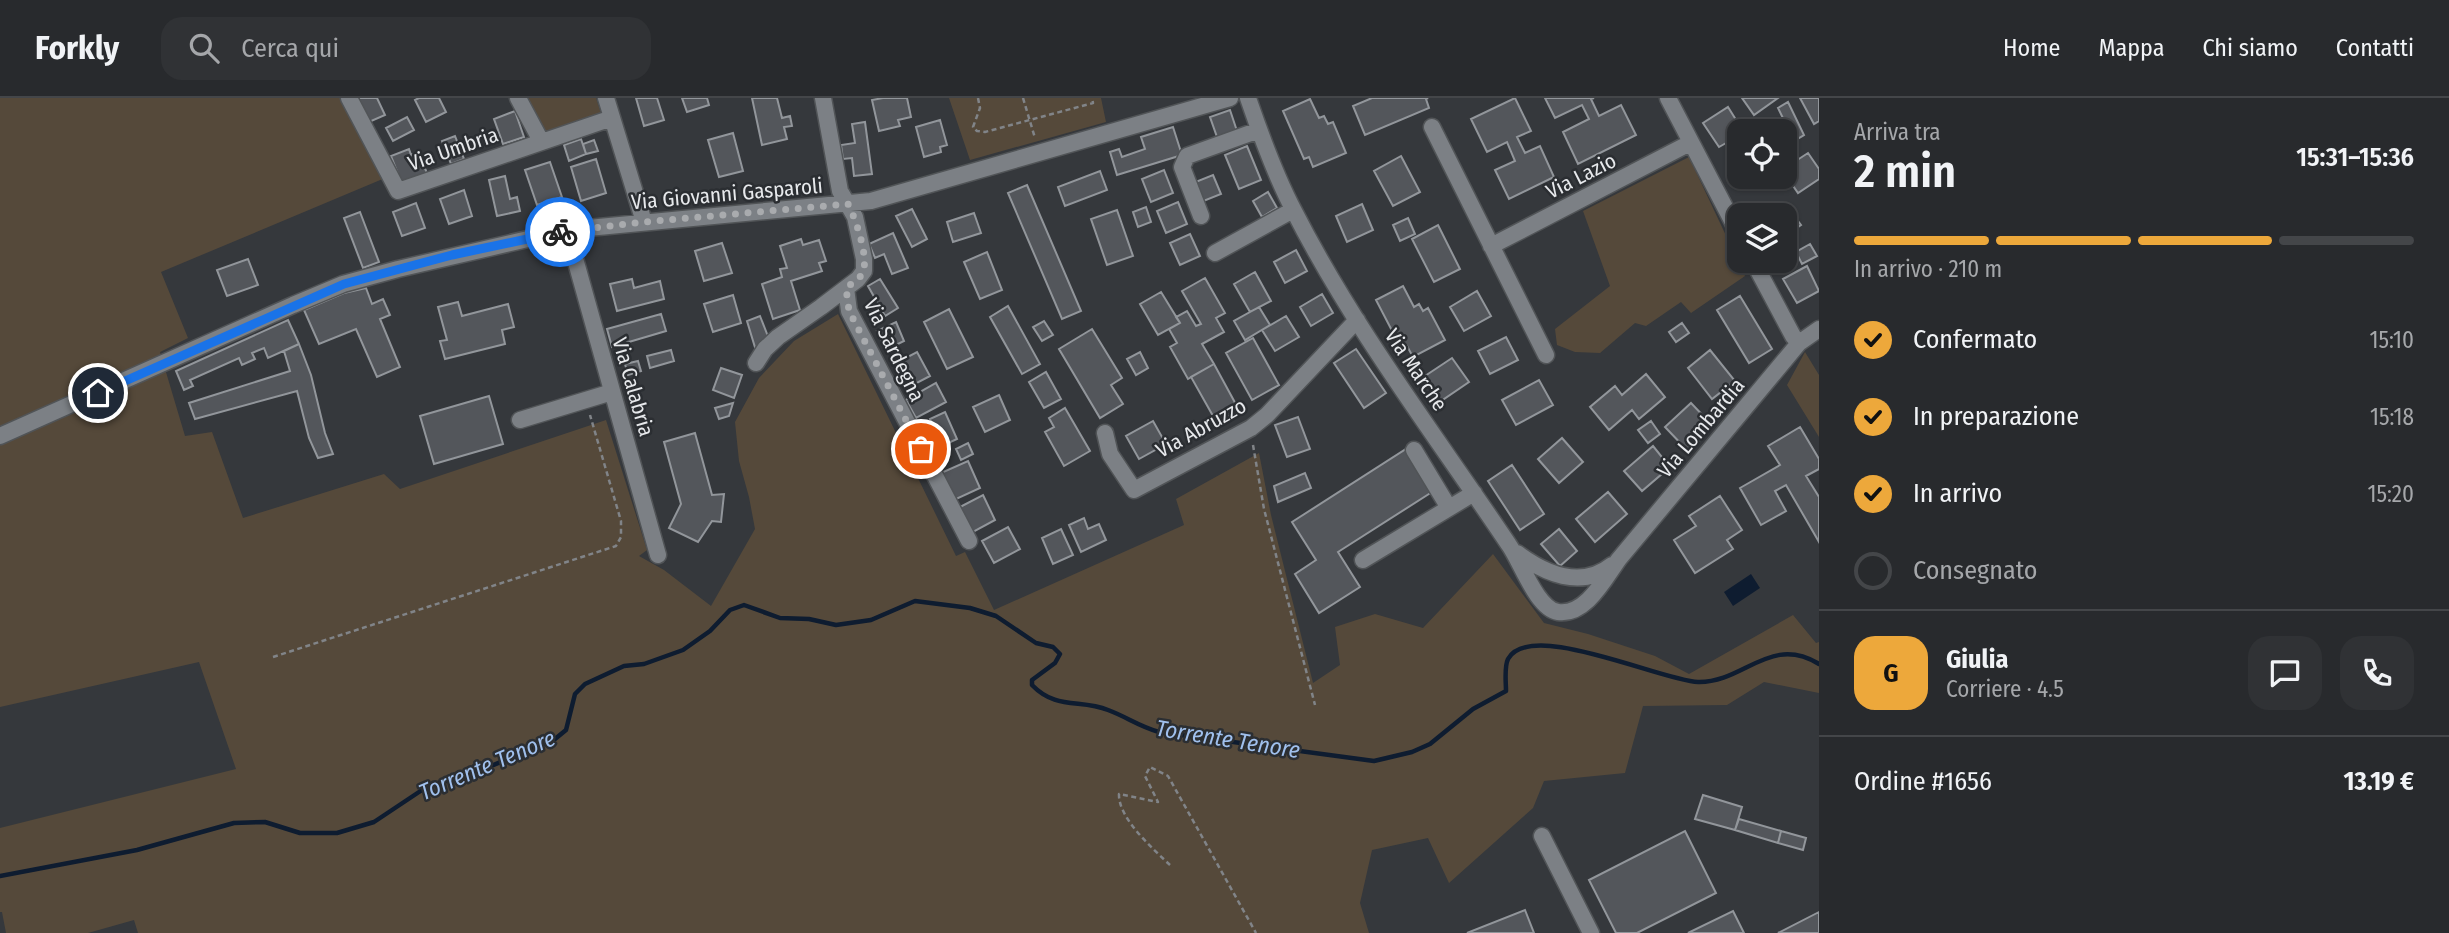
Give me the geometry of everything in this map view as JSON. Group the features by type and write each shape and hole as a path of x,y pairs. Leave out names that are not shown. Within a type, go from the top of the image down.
{"street":[{"name":"Via Umbria","path":"349,98 398,191 612,118"},
{"path":"519,98 541,141"},
{"path":"606,98 644,222"},
{"path":"823,98 840,191 848,204"},
{"name":"Via Giovanni Gasparoli","path":"0,436 344,284 452,255 567,230 871,201 1228,98"},
{"name":"Via Marche","path":"1248,98 1293,210 1357,320 1512,550 1539,598 1548,609 1569,612 1587,601 1619,559"},
{"path":"1668,98 1727,212"},
{"path":"1432,127 1546,355"},
{"path":"1201,216 1182,167 1187,156 1259,130"},
{"name":"Via Lazio","path":"1491,246 1690,144"},
{"name":"Via Sardegna","path":"756,363 765,349 778,337 858,279 864,271 855,217 848,204"},
{"path":"1214,253 1293,210"},
{"name":"Via Calabria","path":"567,230 657,555"},
{"path":"1759,273 1793,336 1800,344"},
{"name":"Via Sardegna","path":"846,288 849,311 969,541"},
{"name":"Via Abruzzo","path":"1105,433 1110,454 1134,489 1251,428 1267,415 1357,320"},
{"name":"Via Lombardia","path":"1619,559 1800,344 1819,329"},
{"path":"520,420 612,392"},
{"path":"1414,450 1449,508"},
{"path":"1363,560 1474,493"},
{"name":"Via Marche","path":"1512,550 1535,566 1571,578 1606,570 1619,559"},
{"path":"1542,836 1591,933"}],"path":[{"path":"978,98 980,108 973,127 976,131 985,132 1093,103 1092,98"},
{"path":"1023,98 1039,152"},
{"path":"273,657 616,546 621,537 621,521 586,400"},
{"path":"1251,428 1264,509 1315,705"},
{"path":"1170,865 1142,839 1118,804 1119,794 1158,802 1145,776 1150,766 1168,776 1256,933"}],"shaded area":[{"path":"0,98 341,98 385,178 161,272 188,338 160,352 185,436 212,432 243,518 384,474 400,489 606,420 647,550 639,556 664,570 711,606 755,529 739,461 735,422 759,378 794,341 838,314 956,556 965,552 994,610 1184,525 1176,499 1259,453 1271,515 1313,683 1340,665 1335,627 1375,614 1423,628 1493,554 1544,623 1655,656 1689,674 1793,615 1816,643 1819,642 1819,693 1764,682 1727,705 1643,706 1625,773 1544,781 1533,808 1449,883 1428,838 1372,850 1360,903 1369,933 138,933 134,920 88,933 6,933 0,912 0,828 236,769 199,662 0,707"},
{"path":"524,98 596,98 601,113 543,134"},
{"path":"949,98 1101,98 1106,122 970,160"},
{"path":"1689,157 1727,238 1727,273 1744,273 1745,276 1691,313 1681,302 1646,326 1635,323 1600,353 1575,352 1557,345 1555,329 1610,286 1583,211"},
{"path":"1805,352 1819,375 1819,437 1787,385"}],"water":[{"path":"1751,574 1760,588 1733,606 1724,592"}],"building":[{"path":"357,98 377,98 385,115 369,122"},
{"path":"439,98 446,112 426,122 415,100"},
{"path":"636,98 657,98 664,120 644,126"},
{"path":"682,98 707,98 709,105 687,112"},
{"path":"752,98 777,98 782,118 790,116 792,126 784,127 787,139 762,145"},
{"path":"907,98 911,117 898,120 900,126 879,131 872,100"},
{"path":"1372,98 1428,98 1429,108 1365,135 1353,106"},
{"path":"1515,98 1531,131 1517,137 1525,153 1540,146 1554,177 1509,199 1495,170 1515,161 1507,142 1487,152 1471,119"},
{"path":"1545,98 1594,98 1591,99 1599,116 1621,105 1636,135 1578,164 1563,132 1589,119 1582,105 1555,118"},
{"path":"1742,98 1778,98 1754,115"},
{"path":"1800,98 1819,98 1819,121 1814,124"},
{"path":"1310,99 1319,118 1324,116 1328,124 1333,122 1346,153 1313,167 1309,157 1304,159 1283,111"},
{"path":"1788,102 1796,119 1783,119 1778,108"},
{"path":"1728,107 1736,119 1727,119 1727,142 1719,147 1703,123"},
{"path":"1230,110 1237,131 1217,137 1210,117"},
{"path":"515,111 524,137 503,144 494,119"},
{"path":"407,117 414,130 393,141 386,128"},
{"path":"940,120 947,145 940,147 941,152 924,157 916,127"},
{"path":"1797,121 1804,135 1797,139"},
{"path":"865,122 872,174 854,176 852,158 843,159 841,145 855,143 852,124"},
{"path":"1173,127 1182,155 1117,175 1110,152 1119,149 1122,157 1145,149 1141,137"},
{"path":"733,133 743,171 719,177 708,140"},
{"path":"455,136 464,159 451,164 442,141"},
{"path":"581,139 586,154 569,161 564,145"},
{"path":"594,140 598,151 586,154 583,144"},
{"path":"1247,146 1261,180 1239,189 1225,155"},
{"path":"409,149 411,155 418,152 427,173 402,184 391,156"},
{"path":"1808,153 1819,169 1819,179 1798,193 1795,189 1797,160"},
{"path":"1401,156 1420,192 1393,206 1374,171"},
{"path":"596,159 606,193 581,201 571,167"},
{"path":"550,162 562,197 537,205 525,170"},
{"path":"1164,170 1173,193 1151,202 1142,179"},
{"path":"1100,171 1107,190 1065,206 1058,187"},
{"path":"1213,175 1221,194 1201,202 1193,183"},
{"path":"505,176 510,199 517,197 520,211 497,216 489,180"},
{"path":"1027,185 1081,311 1062,319 1008,193"},
{"path":"464,190 472,216 449,224 440,199"},
{"path":"1268,192 1277,208 1262,217 1253,201"},
{"path":"1178,202 1187,224 1166,233 1157,211"},
{"path":"416,203 425,228 402,236 393,212"},
{"path":"1362,204 1373,230 1347,242 1336,216"},
{"path":"1146,207 1151,222 1138,227 1133,212"},
{"path":"912,209 927,239 912,247 896,216"},
{"path":"1117,210 1133,256 1107,265 1091,219"},
{"path":"360,212 379,262 363,268 344,218"},
{"path":"974,213 981,233 953,242 947,222"},
{"path":"1408,218 1415,234 1400,241 1393,225"},
{"path":"1438,225 1460,269 1434,282 1412,239"},
{"path":"893,233 908,268 892,274 884,254 875,258 869,244"},
{"path":"1190,234 1200,256 1180,265 1170,243"},
{"path":"801,239 803,245 819,240 826,261 819,263 822,271 791,281 800,310 773,319 762,284 782,277 780,269 787,268 780,246"},
{"path":"722,243 732,273 704,281 695,251"},
{"path":"1810,244 1817,256 1802,264 1797,251"},
{"path":"1296,250 1307,271 1285,283 1274,262"},
{"path":"987,252 1002,290 980,299 964,262"},
{"path":"248,259 258,285 227,296 217,270"},
{"path":"1807,266 1819,291 1797,303 1783,279"},
{"path":"1255,272 1271,301 1250,312 1234,284"},
{"path":"1205,278 1225,313 1216,318 1224,332 1202,344 1214,364 1188,379 1170,347 1177,343 1169,329 1180,323 1176,317 1187,311 1196,326 1201,324 1182,291"},
{"path":"632,279 634,288 660,281 664,299 617,311 610,284"},
{"path":"880,279 898,308 885,316 868,286"},
{"path":"1403,286 1414,307 1419,304 1423,311 1428,308 1445,340 1413,357 1407,346 1401,348 1376,300"},
{"path":"366,288 372,304 383,299 390,315 380,319 400,367 377,377 356,329 319,344 304,310 344,293"},
{"path":"1477,291 1491,316 1464,331 1450,307"},
{"path":"1161,292 1180,323 1158,335 1140,304"},
{"path":"1322,294 1333,313 1311,326 1300,307"},
{"path":"733,295 741,323 713,332 704,304"},
{"path":"1740,296 1772,349 1749,363 1717,310"},
{"path":"458,302 462,316 508,304 514,327 502,330 505,344 445,359 440,341 447,340 438,307"},
{"path":"1008,306 1040,364 1022,374 990,317"},
{"path":"1259,307 1270,325 1245,340 1234,321"},
{"path":"949,309 973,357 947,369 924,322"},
{"path":"661,314 666,331 612,347 607,329"},
{"path":"760,316 769,339 757,354 747,321"},
{"path":"1286,316 1299,337 1275,351 1262,330"},
{"path":"288,320 299,344 268,358 264,348 252,353 255,359 242,365 239,358 190,380 193,386 184,390 176,371"},
{"path":"1044,321 1053,335 1042,341 1033,327"},
{"path":"896,322 904,341 886,350 877,331"},
{"path":"1682,323 1689,333 1676,342 1669,332"},
{"path":"1092,329 1122,378 1111,385 1123,404 1100,418 1059,349"},
{"path":"1506,337 1518,360 1490,374 1478,351"},
{"path":"1253,338 1279,385 1252,400 1226,353"},
{"path":"299,344 311,375 333,454 318,458 309,438 297,391 195,419 189,403 290,371 284,351"},
{"path":"1356,349 1386,393 1364,408 1334,363"},
{"path":"671,350 674,361 650,368 647,356"},
{"path":"1710,350 1735,381 1712,399 1688,368"},
{"path":"917,352 930,376 913,385 900,361"},
{"path":"1140,352 1148,368 1136,375 1127,359"},
{"path":"1452,358 1469,382 1441,401 1425,376"},
{"path":"638,361 641,371 628,375 625,364"},
{"path":"1214,364 1239,410 1217,423 1191,377"},
{"path":"721,368 742,375 734,398 713,390"},
{"path":"1046,372 1061,399 1044,408 1029,382"},
{"path":"1646,374 1665,397 1639,419 1632,410 1609,430 1590,407 1615,386 1622,395"},
{"path":"1539,380 1553,405 1516,425 1502,400"},
{"path":"936,383 946,402 916,418 906,400"},
{"path":"999,395 1010,420 985,432 973,407"},
{"path":"489,396 503,444 434,464 420,416"},
{"path":"733,403 729,416 719,419 715,408"},
{"path":"1691,403 1711,424 1697,437 1700,440 1688,451 1665,427"},
{"path":"1065,408 1090,451 1064,466 1045,432 1054,427 1049,418"},
{"path":"945,412 957,439 929,452 920,433 933,426 930,419"},
{"path":"1298,417 1310,449 1287,457 1275,425"},
{"path":"1153,421 1166,444 1139,459 1126,436"},
{"path":"1651,421 1660,434 1648,443 1638,430"},
{"path":"1800,427 1819,459 1819,469 1806,476 1819,497 1819,542 1786,485 1775,491 1786,511 1761,525 1740,488 1780,465 1768,446"},
{"path":"695,433 712,495 724,494 721,522 712,521 698,542 669,528 681,504 664,442"},
{"path":"1562,438 1583,462 1559,483 1538,459"},
{"path":"968,443 973,454 961,460 956,449"},
{"path":"1653,446 1670,467 1642,491 1624,471"},
{"path":"1406,449 1432,492 1338,552 1360,587 1319,613 1295,574 1316,560 1292,522"},
{"path":"968,461 980,488 954,500 941,473"},
{"path":"1512,465 1544,514 1520,530 1488,481"},
{"path":"1305,473 1311,488 1278,502 1274,486"},
{"path":"1608,492 1627,514 1595,542 1576,519"},
{"path":"983,495 995,520 973,532 960,507"},
{"path":"1720,496 1742,530 1727,540 1733,549 1695,573 1674,540 1696,526 1689,516"},
{"path":"1084,518 1088,529 1099,524 1106,540 1081,552 1069,525"},
{"path":"1008,527 1020,549 994,563 982,541"},
{"path":"1061,529 1073,555 1053,564 1042,538"},
{"path":"1559,529 1577,551 1560,566 1541,544"},
{"path":"1703,795 1742,807 1735,830 1695,819"},
{"path":"1739,819 1781,831 1778,843 1735,830"},
{"path":"1685,831 1716,893 1637,933 1616,933 1589,880"},
{"path":"1781,831 1806,838 1803,850 1778,843"},
{"path":"1525,910 1534,933 1467,933"},
{"path":"1733,911 1744,933 1688,933"},
{"path":"1819,912 1819,933 1778,933"}],"waterway":[{"name":"Torrente Tenore","path":"0,876 137,850 234,823 265,822 300,833 337,833 374,822 428,786 477,772 555,739 566,730 575,694 585,684 624,666 644,664 683,650 710,631 730,610 744,605 780,618 809,619 836,625 871,620 915,601 970,608 996,616 1036,643 1053,647 1060,654 1055,663 1032,680 1032,685 1050,698 1108,710 1159,732 1374,761 1412,752 1430,744 1473,709 1506,691 1508,659 1521,648 1568,648 1698,682 1714,680 1757,662 1786,654 1802,656 1819,664"}],"way so far":[{"path":"560,232 848,204 855,217 864,259 864,271 846,288 849,311 921,449"}],"route":[{"path":"98,393 344,284 452,255 560,232"}]}
